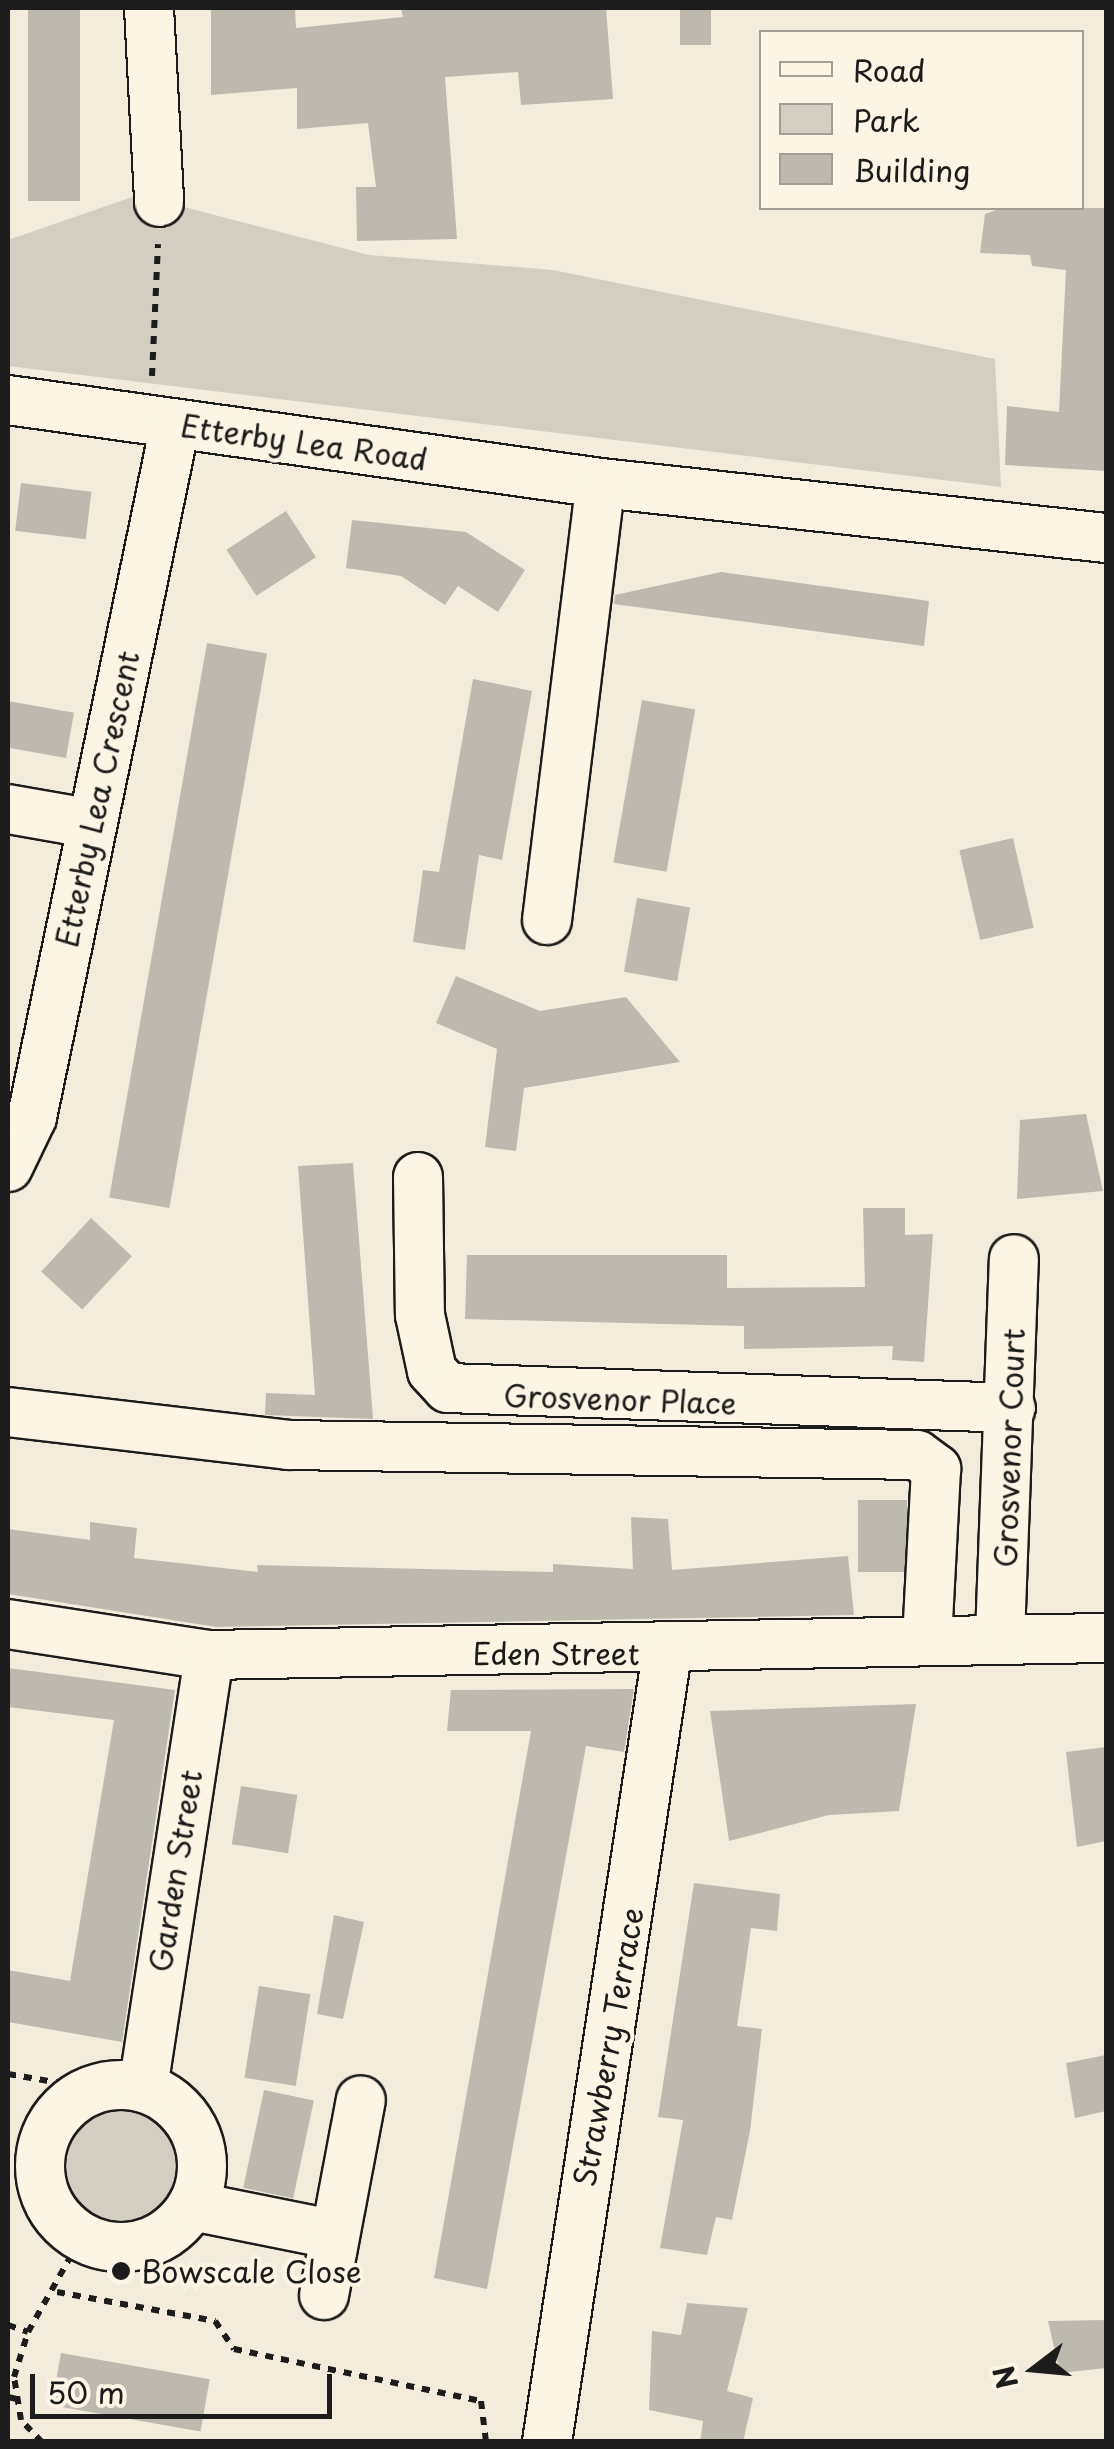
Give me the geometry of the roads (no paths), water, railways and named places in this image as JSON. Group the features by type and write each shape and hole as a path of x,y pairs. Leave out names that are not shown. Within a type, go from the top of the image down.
{"street":[{"path":"148,8 159,202"},
{"name":"Etterby Lea Road","path":"8,400 601,482 1106,538"},
{"name":"Etterby Lea Crescent","path":"8,1168 32,1117 160,423"},
{"path":"547,920 601,482"},
{"path":"8,809 88,823"},
{"name":"Grosvenor Place","path":"418,1177 420,1315 432,1372 448,1388 1011,1408"},
{"name":"Grosvenor Court","path":"1000,1637 1014,1258"},
{"path":"8,1412 288,1445 917,1456 936,1469 928,1641"},
{"name":"Eden Street","path":"8,1624 209,1655 668,1653 1000,1637 1106,1638"},
{"name":"Strawberry Terrace","path":"546,2442 668,1653"},
{"name":"Garden Street","path":"144,2088 209,1655"},
{"path":"144,2088 166,2098 196,2135 202,2159 192,2206 150,2242 123,2248 82,2236 52,2209 40,2156 65,2106 95,2089 144,2088"},
{"path":"324,2295 331,2234 361,2100"},
{"path":"192,2206 331,2234"}],"place":[{"name":"Bowscale Close","path":"121,2271"}]}
